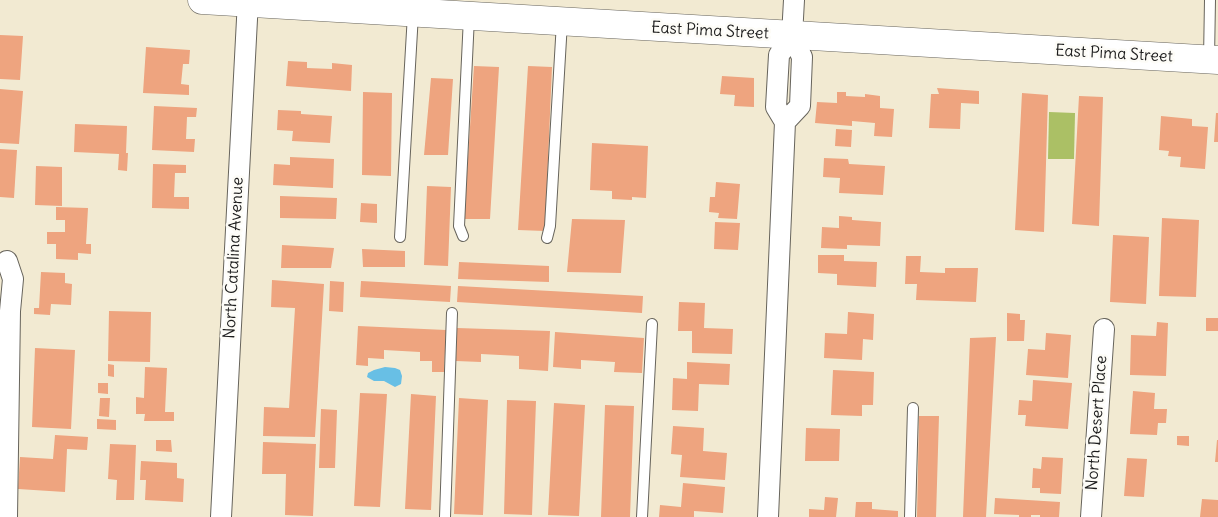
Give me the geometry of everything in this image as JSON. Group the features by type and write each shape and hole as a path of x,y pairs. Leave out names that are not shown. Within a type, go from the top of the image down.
{"street":[{"name":"East Pima Street","path":"202,0 248,1 792,36 1214,59"},
{"path":"768,517 784,122 800,106 802,57 792,36 794,0"},
{"name":"North Catalina Avenue","path":"220,517 248,1"},
{"path":"6,517 10,311 13,279 7,261"},
{"name":"North Desert Place","path":"1091,517 1104,329"}],"lane":[{"path":"1210,0 1214,59"},
{"path":"400,237 413,13"},
{"path":"463,236 459,226 469,16"},
{"path":"547,238 550,226 562,21"},
{"path":"445,517 452,314"},
{"path":"642,517 652,324"},
{"path":"910,517 913,408"}],"green space":[{"path":"1049,112 1075,113 1074,159 1048,159"}],"water":[{"path":"385,367 400,370 402,376 401,384 395,387 384,381 374,381 367,377 368,373"}],"building":[{"path":"0,35 23,36 20,80 0,79"},
{"path":"146,47 190,50 189,64 183,64 181,84 189,85 189,95 143,93"},
{"path":"288,61 307,62 307,68 332,69 332,63 352,65 351,91 286,86"},
{"path":"474,66 499,67 490,219 464,219"},
{"path":"528,66 552,67 545,231 518,230"},
{"path":"722,76 754,78 754,107 734,106 735,95 720,94"},
{"path":"431,78 453,79 448,155 424,155"},
{"path":"937,88 979,91 979,104 961,103 960,129 929,128 931,94 939,94"},
{"path":"0,89 23,91 19,144 0,143"},
{"path":"363,92 392,93 391,176 362,175"},
{"path":"837,92 846,92 846,96 865,97 865,94 880,96 880,108 894,109 892,137 874,136 875,123 852,121 852,126 815,123 817,102 837,103"},
{"path":"1022,93 1048,95 1044,232 1015,230"},
{"path":"1079,96 1103,97 1099,226 1072,224"},
{"path":"154,106 197,108 196,117 187,117 186,139 195,139 194,152 152,150"},
{"path":"278,110 301,111 301,114 332,116 330,143 292,141 293,131 277,130"},
{"path":"1216,113 1218,113 1218,142 1214,142"},
{"path":"1161,116 1192,119 1192,126 1208,127 1205,169 1180,167 1181,157 1168,156 1169,151 1159,150"},
{"path":"75,124 127,126 127,171 118,170 119,154 74,152"},
{"path":"836,129 852,130 851,147 835,146"},
{"path":"592,143 648,146 646,198 632,197 632,200 612,199 612,191 590,190"},
{"path":"0,149 17,150 14,198 0,197"},
{"path":"290,157 334,159 333,188 273,185 274,164 290,165"},
{"path":"824,158 848,159 849,164 885,166 883,195 839,193 840,178 823,177"},
{"path":"153,164 186,165 186,173 175,173 174,197 189,197 189,209 152,208"},
{"path":"36,166 62,167 62,206 35,205"},
{"path":"716,182 740,184 737,219 718,218 719,213 709,212 710,197 715,197"},
{"path":"427,186 451,187 448,266 424,265"},
{"path":"280,196 337,198 336,219 280,218"},
{"path":"361,203 377,204 377,223 360,222"},
{"path":"56,207 88,208 86,244 91,244 91,254 78,253 78,260 56,259 56,244 47,244 47,232 65,232 65,220 56,220"},
{"path":"839,216 852,217 852,220 881,222 880,246 847,245 847,249 821,248 822,227 839,228"},
{"path":"1162,218 1199,220 1196,297 1159,296"},
{"path":"572,219 625,220 621,273 567,272"},
{"path":"715,222 740,223 738,250 714,249"},
{"path":"1113,235 1149,237 1146,304 1110,302"},
{"path":"282,245 334,248 331,268 281,268"},
{"path":"362,249 405,251 405,267 363,267"},
{"path":"818,255 844,255 844,261 877,262 876,287 837,285 837,274 818,273"},
{"path":"906,256 921,256 920,272 945,273 945,268 978,268 976,302 916,300 917,284 905,284"},
{"path":"459,262 549,266 549,282 458,279"},
{"path":"41,272 65,273 65,283 72,284 71,305 51,304 50,315 34,314 34,308 39,308"},
{"path":"272,280 324,284 315,437 263,436 264,407 289,408 295,308 271,307"},
{"path":"330,281 344,282 343,312 329,311"},
{"path":"361,281 451,286 450,302 360,297"},
{"path":"458,286 643,296 642,313 457,302"},
{"path":"679,302 705,303 704,328 733,329 732,354 692,353 692,331 678,331"},
{"path":"109,311 151,312 150,362 108,361"},
{"path":"848,312 874,314 873,340 863,339 862,360 824,358 825,333 847,334"},
{"path":"1007,313 1020,314 1020,320 1025,320 1024,341 1007,341"},
{"path":"1206,318 1218,318 1218,331 1206,331"},
{"path":"1157,322 1168,323 1166,376 1130,375 1131,335 1156,336"},
{"path":"358,326 446,330 444,372 432,372 432,361 420,361 420,352 384,350 384,359 368,358 368,366 356,365"},
{"path":"457,328 550,331 548,371 519,369 519,356 481,354 481,362 456,361"},
{"path":"555,332 644,338 642,373 614,372 615,362 581,360 581,369 553,367"},
{"path":"1046,333 1071,335 1068,378 1026,375 1028,349 1045,350"},
{"path":"996,337 986,517 963,517 970,338"},
{"path":"35,348 75,350 71,429 32,427"},
{"path":"687,362 730,364 729,385 699,384 698,411 672,410 673,378 687,379"},
{"path":"108,364 114,365 114,377 108,376"},
{"path":"145,367 167,368 165,412 174,412 174,421 144,421 145,414 136,414 136,397 144,398"},
{"path":"833,370 874,372 873,405 862,405 862,416 831,415"},
{"path":"1033,380 1072,383 1068,429 1025,426 1026,415 1018,415 1019,400 1032,401"},
{"path":"98,383 108,383 108,394 98,393"},
{"path":"1133,391 1155,393 1154,409 1167,409 1166,423 1158,423 1157,435 1130,434"},
{"path":"360,393 387,394 380,507 354,506"},
{"path":"411,394 436,396 431,510 405,509"},
{"path":"100,398 110,398 109,417 99,416"},
{"path":"459,398 488,400 483,515 454,514"},
{"path":"507,400 536,401 532,515 504,514"},
{"path":"554,403 585,405 579,516 548,515"},
{"path":"605,405 634,406 630,517 601,517"},
{"path":"321,409 337,410 335,468 319,468"},
{"path":"919,416 939,416 936,517 917,517"},
{"path":"97,419 116,420 116,430 97,429"},
{"path":"673,426 704,428 703,451 727,453 725,480 680,477 682,455 671,454"},
{"path":"806,428 840,429 839,461 805,461"},
{"path":"55,435 88,437 87,450 67,449 65,492 18,489 20,457 53,459"},
{"path":"1177,436 1189,436 1189,446 1177,445"},
{"path":"156,440 171,440 172,452 156,451"},
{"path":"1217,440 1218,462 1215,462"},
{"path":"263,442 316,444 313,516 285,515 286,474 262,474"},
{"path":"110,444 136,445 134,500 116,500 117,480 108,479"},
{"path":"1042,457 1063,458 1061,494 1040,493 1040,488 1032,488 1033,468 1041,469"},
{"path":"1127,458 1147,459 1144,497 1124,496"},
{"path":"141,461 177,463 177,478 184,479 183,502 145,500 146,480 140,480"},
{"path":"683,483 725,487 723,513 694,511 694,517 659,517 660,505 681,507"},
{"path":"825,497 838,498 836,517 809,517 809,509 824,510"},
{"path":"995,498 1060,502 1059,517 1031,515 1031,517 1019,517 1019,515 994,514"},
{"path":"1202,499 1218,500 1218,517 1200,517"},
{"path":"856,502 872,502 872,509 898,511 898,517 855,517"}]}
